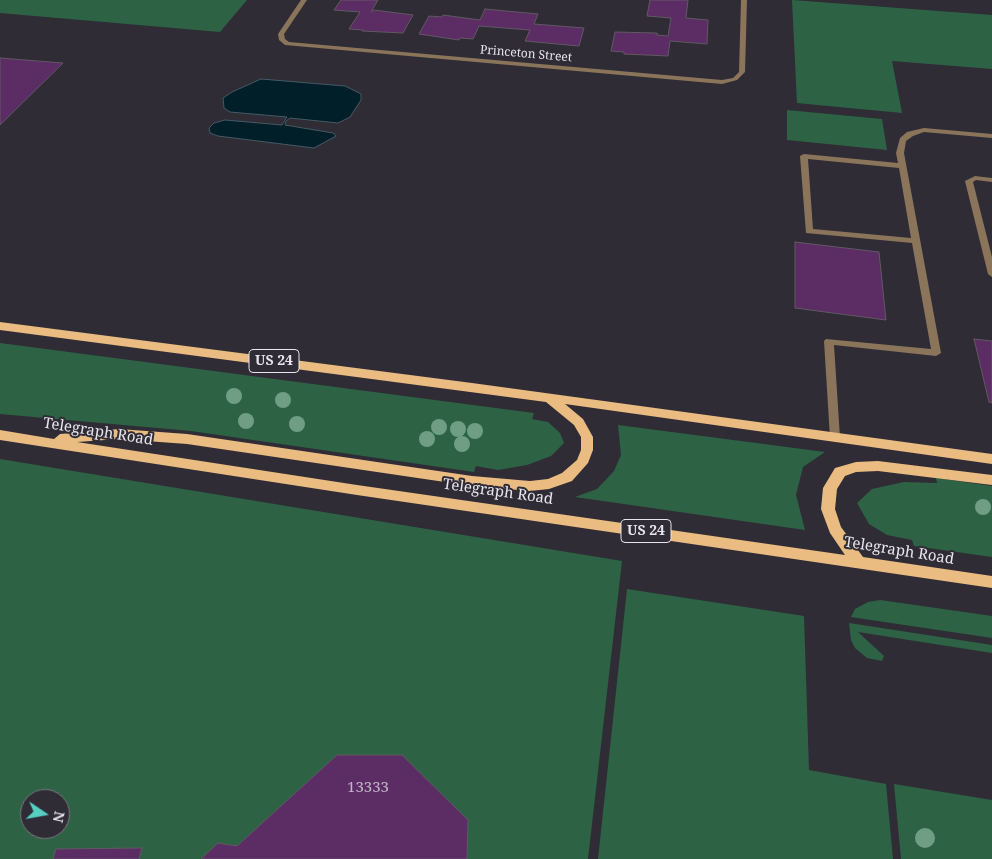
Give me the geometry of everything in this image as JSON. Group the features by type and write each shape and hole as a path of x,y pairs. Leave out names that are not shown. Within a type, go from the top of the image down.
{"main road":[{"name":"US 24","path":"0,326 547,397 992,459"},
{"path":"41,441 119,434 187,439 472,481 530,486 549,484 567,477 582,463 587,450 587,437 579,422 547,397"},
{"name":"Telegraph Road","path":"0,435 357,490 992,582"},
{"path":"858,562 835,529 828,509 830,488 840,472 856,467 878,466 992,480"}],"street":[{"name":"Princeton Street","path":"304,0 280,34 282,40 288,44 722,82 735,80 742,72 744,0"},
{"path":"835,438 829,341 936,353 902,166 900,153 903,140 910,134 924,130 992,136"},
{"path":"902,166 804,156 809,231 916,240"},
{"path":"992,180 975,178 969,181 992,274"}],"green space":[{"path":"0,0 247,0 220,32 0,13"},
{"path":"792,0 992,15 992,69 892,61 902,113 797,103"},
{"path":"787,110 882,119 887,150 787,140"},
{"path":"0,343 534,413 532,419 548,422 560,433 564,443 551,456 527,465 498,470 476,466 474,472 191,431 0,414"},
{"path":"618,425 825,452 803,467 796,495 805,530 575,497 597,489 614,471 621,455"},
{"path":"0,459 622,561 588,859 0,859"},
{"path":"936,478 992,486 992,557 914,546 912,540 887,535 869,524 857,503 872,489 904,482 937,483"},
{"path":"627,589 804,616 809,770 886,784 893,859 598,859"},
{"path":"880,600 992,616 992,638 851,617 855,609 868,602"},
{"path":"849,623 992,645 992,653 858,632 884,656 882,661 867,658 855,648 851,640"},
{"path":"894,784 992,800 992,859 901,859"}],"water":[{"path":"261,79 345,86 361,94 361,100 350,117 338,123 290,118 286,121 285,125 333,133 336,136 314,148 218,136 210,133 209,128 214,123 225,120 282,125 287,117 230,112 224,108 223,98"}],"building":[{"path":"341,0 378,0 371,12 374,10 413,15 403,33 349,29 360,12 334,10"},
{"path":"650,0 688,0 686,18 708,20 707,44 670,41 668,56 624,54 624,52 611,51 615,32 657,33 657,35 668,36 671,18 647,16"},
{"path":"485,9 538,14 534,24 584,28 579,46 525,41 530,30 479,26 473,39 460,38 459,40 419,34 429,16 442,17 443,15 480,20"},
{"path":"0,58 63,63 0,125"},
{"path":"795,242 879,252 886,320 795,308"},
{"path":"974,339 992,341 992,403 989,402"},
{"path":"337,755 402,755 468,820 467,859 201,859 218,843 237,846"},
{"path":"142,848 139,859 53,859 56,849"}]}
